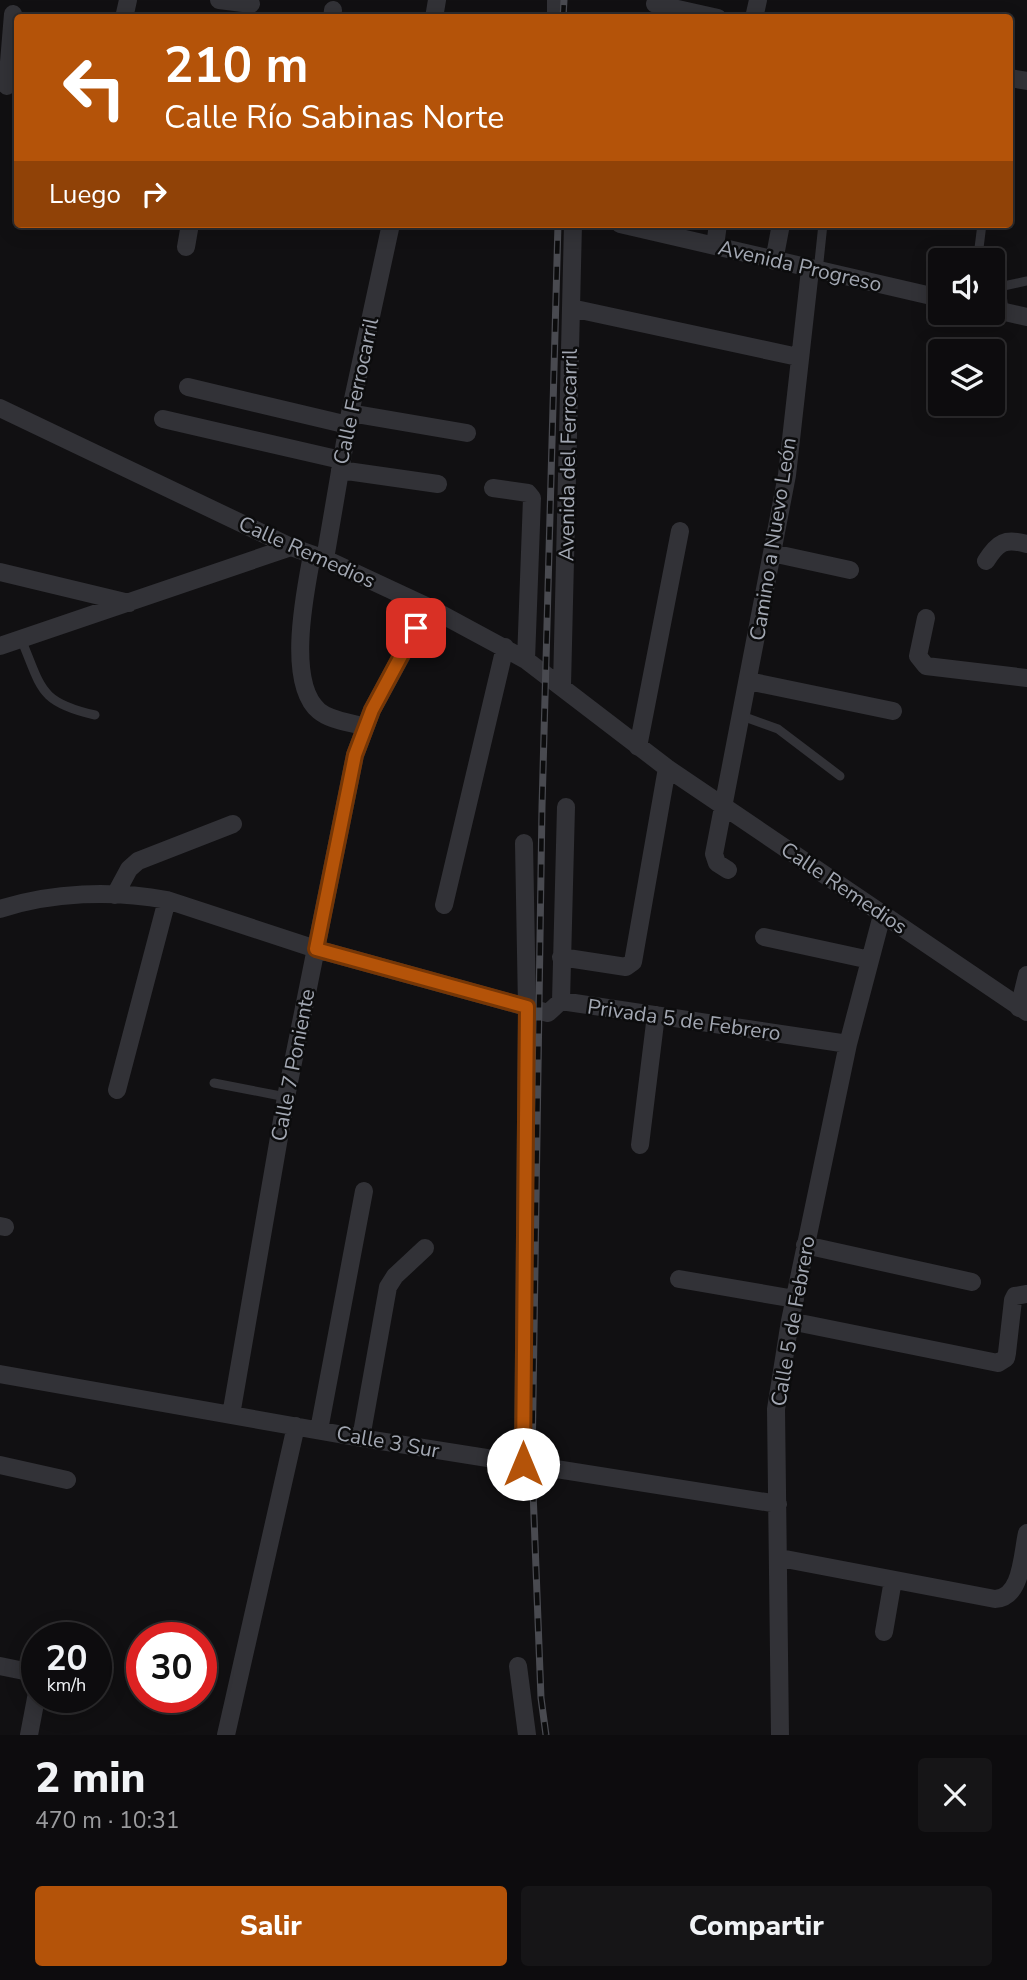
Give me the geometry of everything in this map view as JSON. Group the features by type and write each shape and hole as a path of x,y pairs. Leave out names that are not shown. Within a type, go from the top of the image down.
{"street":[{"path":"219,0 251,4"},
{"path":"655,4 700,14"},
{"path":"8,86 13,14"},
{"path":"186,247 189,228"},
{"name":"Calle Ferrocarril","path":"365,727 321,713 312,704 303,679 300,650 390,228"},
{"name":"Avenida del Ferrocarril","path":"562,686 573,228"},
{"name":"Avenida Progreso","path":"637,228 928,295"},
{"path":"715,246 718,228"},
{"path":"774,261 780,228"},
{"name":"Camino a Nuevo León","path":"728,870 717,863 714,854 787,475 798,357 814,271"},
{"path":"571,308 798,357"},
{"path":"1005,312 1027,317"},
{"path":"188,387 349,419 467,433"},
{"name":"Calle Remedios","path":"0,408 291,547 428,607 505,647 562,686 667,768 1023,1010 1027,975"},
{"path":"163,419 341,465 438,484"},
{"path":"493,488 528,493 532,498 526,660"},
{"path":"638,747 680,531"},
{"path":"986,561 996,545 1004,541 1027,544"},
{"path":"0,646 291,547"},
{"path":"772,554 850,570"},
{"path":"0,572 129,603"},
{"name":"Calle 7 Poniente","path":"231,1415 286,1097 355,755 365,727 428,607"},
{"path":"926,618 918,656 926,666 1027,678"},
{"path":"444,905 505,647"},
{"path":"748,681 893,711"},
{"path":"561,957 625,967 633,962 667,768"},
{"path":"561,1001 566,807"},
{"path":"116,895 129,869 138,861 233,824"},
{"path":"523,1464 527,1007 524,843"},
{"path":"0,909 46,897 116,895 167,900 316,949 527,1007"},
{"path":"117,1090 167,900"},
{"name":"Calle 5 de Febrero","path":"780,1735 780,1558 776,1409 805,1244 848,1044 882,915"},
{"path":"764,937 870,960"},
{"name":"Privada 5 de Febrero","path":"527,1007 548,1013 561,1001 848,1044"},
{"path":"640,1145 656,1015"},
{"path":"319,1430 364,1191"},
{"path":"805,1244 972,1282"},
{"path":"361,1438 388,1287 395,1276 425,1248"},
{"path":"679,1279 795,1299"},
{"path":"790,1321 998,1363 1006,1358 1013,1300 1018,1295 1027,1294"},
{"name":"Calle 3 Sur","path":"0,1374 361,1438 778,1504"},
{"path":"226,1735 296,1426"},
{"path":"0,1465 67,1480"},
{"path":"780,1558 1005,1599 1012,1593 1027,1533"},
{"path":"884,1632 893,1580"},
{"path":"0,1666 21,1670"},
{"path":"519,1666 527,1735"},
{"path":"29,1735 33,1713"}],"lane":[{"path":"814,271 822,228"},
{"path":"979,248 982,228"},
{"path":"1005,286 1027,281"},
{"path":"22,639 40,682 53,701 64,708 95,715"},
{"path":"741,716 778,729 840,776"},
{"path":"214,1083 286,1097"}],"railway":[{"path":"563,14 564,0"},
{"path":"546,1735 541,1698 532,1465 542,807 558,228"}],"route":[{"path":"416,628 372,710 355,755 316,949 527,1007 523,1464"}]}
